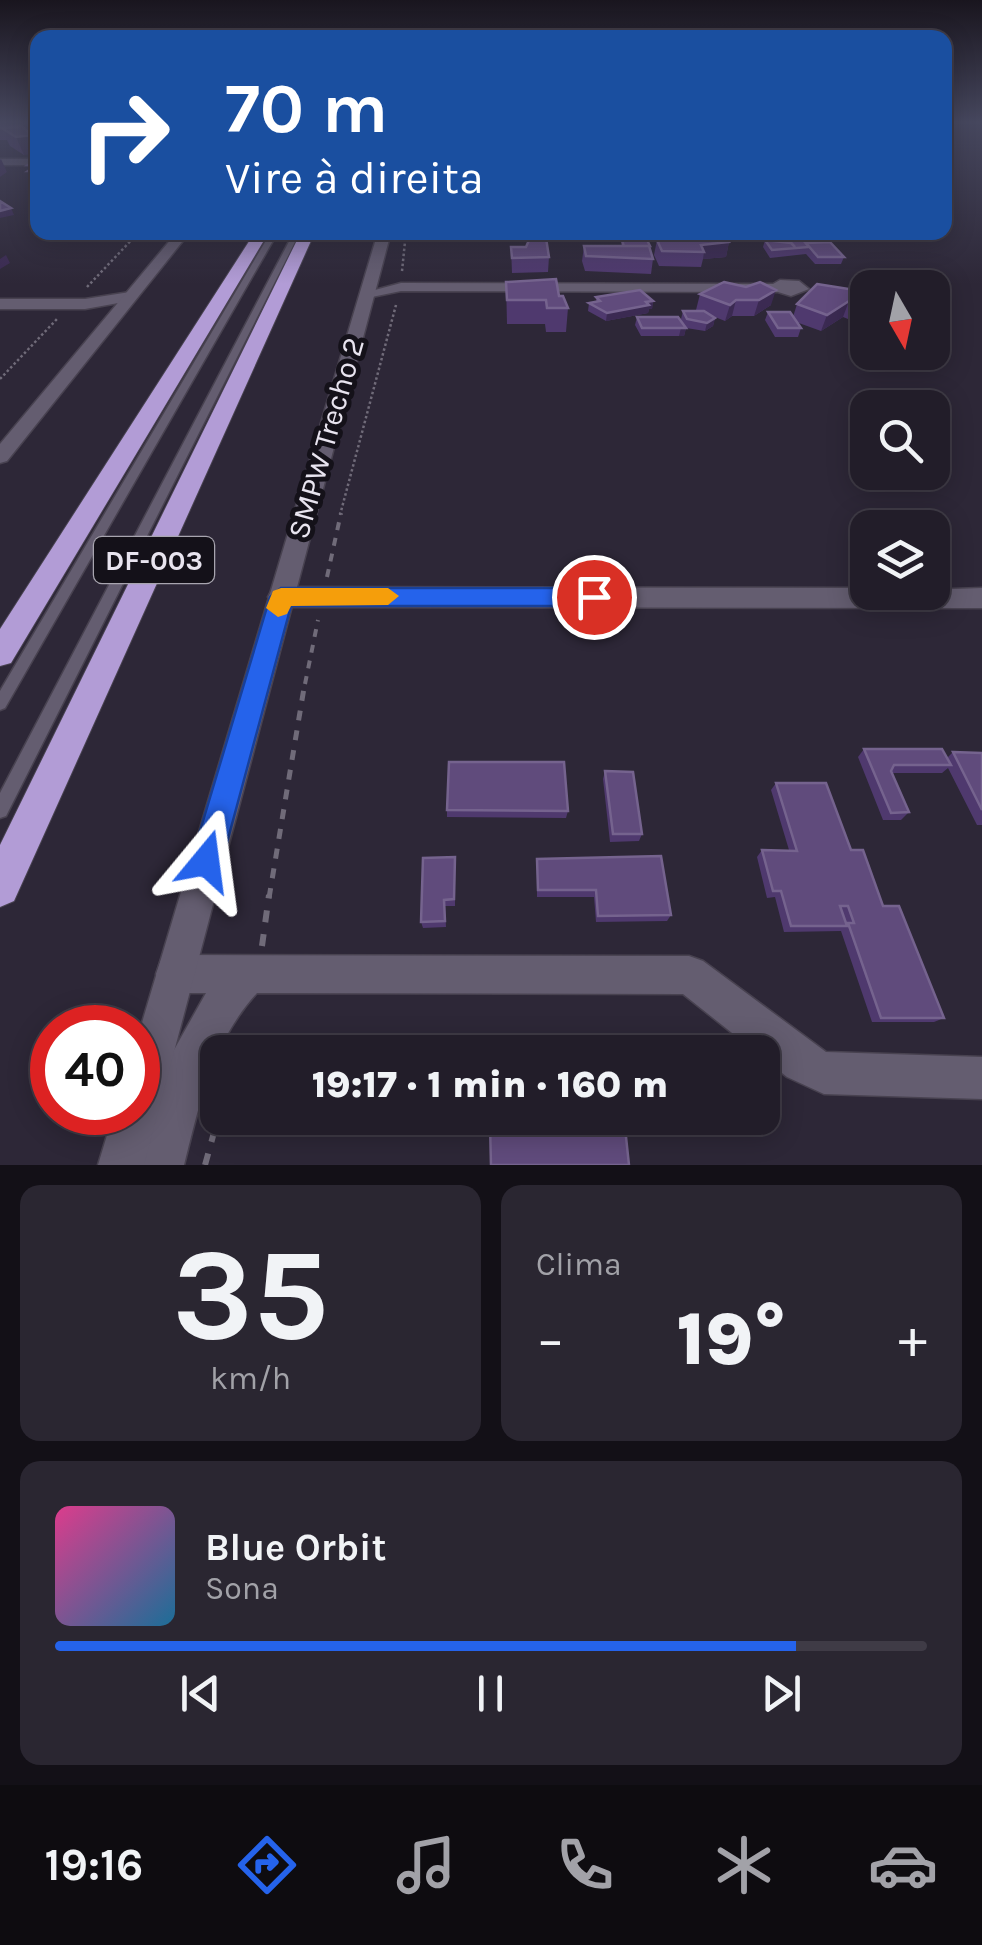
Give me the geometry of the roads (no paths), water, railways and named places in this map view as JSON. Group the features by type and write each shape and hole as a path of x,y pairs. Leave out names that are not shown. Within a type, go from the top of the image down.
{"highway":[{"name":"DF-003","path":"0,654 257,240"},
{"name":"DF-003","path":"0,887 304,240"}],"street":[{"path":"0,458 177,240"},
{"name":"SMPW Trecho 2","path":"160,1027 281,597 384,288 384,240"},
{"path":"384,288 779,288 796,292 801,287 819,287"},
{"path":"0,304 125,304"},
{"path":"281,597 982,598"},
{"path":"175,974 689,975 802,1062 824,1073 982,1078"},
{"path":"161,1165 191,1057 216,1012 253,976"},
{"name":"SMPW Trecho 2","path":"121,1165 130,1135"}],"lane":[{"path":"0,704 270,240"},
{"path":"0,810 292,240"}]}
